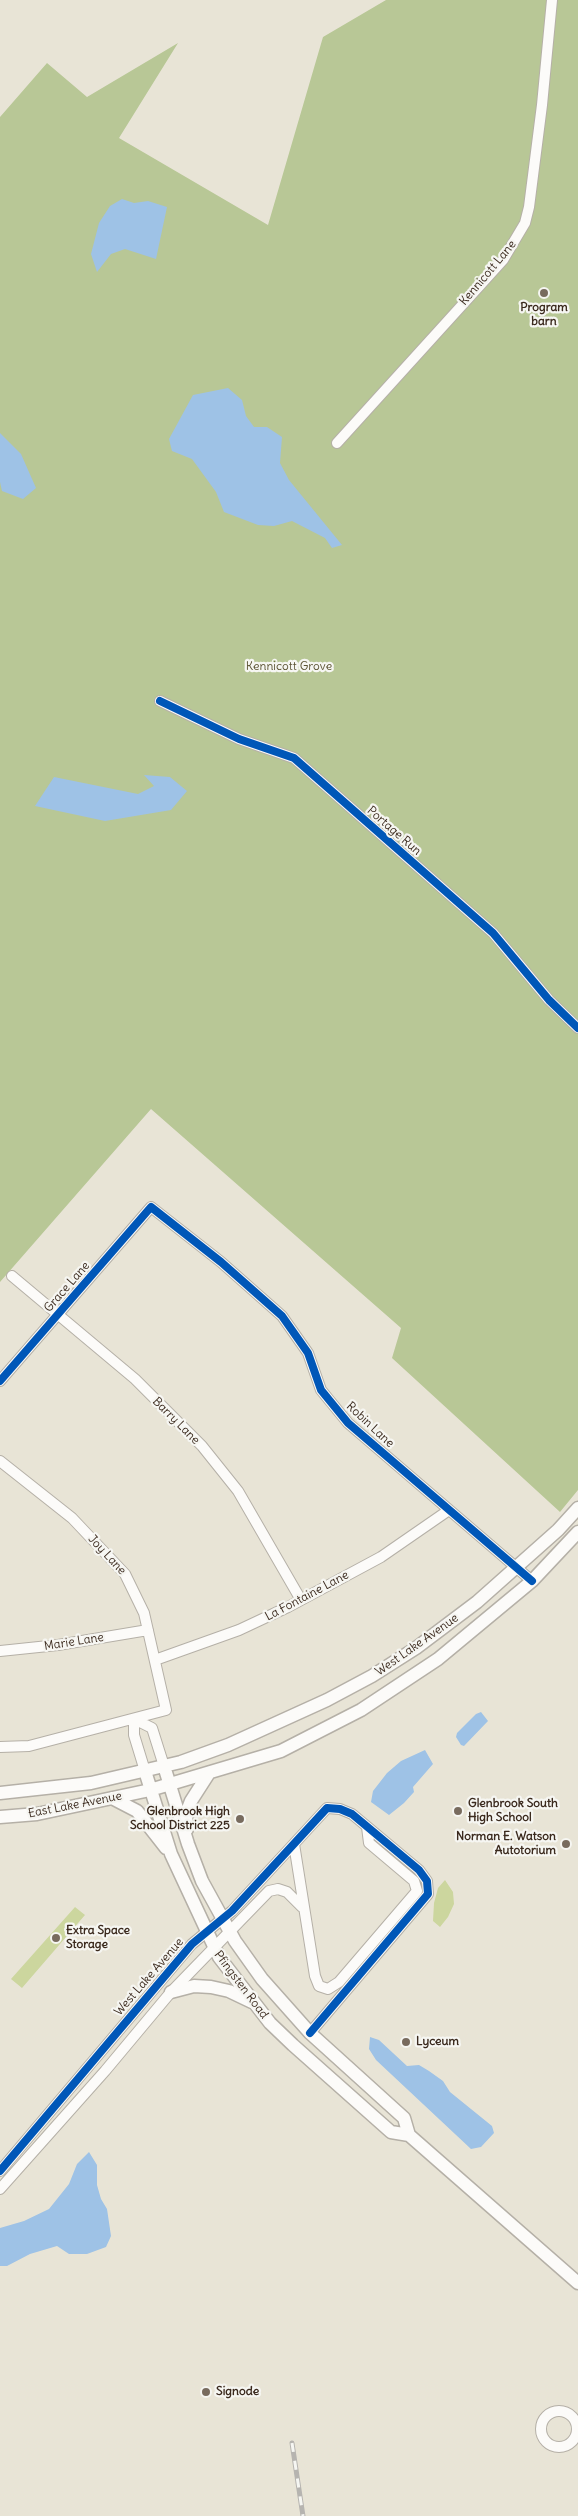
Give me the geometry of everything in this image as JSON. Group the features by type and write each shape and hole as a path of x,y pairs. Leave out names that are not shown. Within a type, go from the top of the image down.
{"main road":[{"name":"West Lake Avenue","path":"145,1771 237,1741 320,1703 372,1676 416,1648 517,1568 558,1530 578,1508"},
{"name":"West Lake Avenue","path":"150,1790 281,1751 361,1710 438,1659 532,1581 578,1532"},
{"name":"Pfingsten Road","path":"164,1766 188,1844 202,1881 230,1932 262,1980 310,2033 404,2118 410,2135 578,2283"},
{"name":"Pfingsten Road","path":"145,1771 171,1854 218,1957 254,2003 293,2045 391,2132 410,2135"},
{"name":"East Lake Avenue","path":"0,1793 91,1783 145,1771"},
{"path":"188,1844 186,1814 190,1801 209,1773"},
{"name":"East Lake Avenue","path":"0,1817 37,1814 150,1790"},
{"path":"112,1798 137,1811 171,1854"},
{"path":"171,1992 194,1986 210,1987 229,1991 254,2003"}],"street":[{"name":"Kennicott Lane","path":"337,443 498,265 511,248 525,224 542,105 552,0"},
{"name":"Portage Run","path":"160,701 239,739 294,758 493,933 549,1000 578,1028"},
{"name":"Grace Lane","path":"0,1381 151,1207"},
{"name":"Robin Lane","path":"151,1207 221,1262 282,1316 308,1353 321,1390 348,1423 532,1581"},
{"name":"Barry Lane","path":"12,1276 135,1379 202,1446 238,1491 301,1600"},
{"name":"Joy Lane","path":"0,1461 72,1518 125,1574 144,1613 166,1710 134,1719"},
{"name":"La Fontaine Lane","path":"156,1660 239,1630 301,1600 381,1557 449,1510"},
{"name":"Marie Lane","path":"0,1651 58,1645 148,1630"},
{"name":"Pfingsten Road","path":"145,1771 134,1735 134,1719 152,1728 164,1766"},
{"path":"0,1747 29,1746 134,1719"},
{"name":"West Lake Avenue","path":"0,2171 192,1944 223,1919 327,1808 346,1811 367,1826"},
{"path":"294,1844 302,1907 316,1982 323,1989 328,1989 339,1982 417,1891 414,1881 369,1843 367,1826"},
{"path":"310,2033 428,1894 427,1881 419,1870 367,1826"},
{"path":"0,2189 99,2078 171,1992 269,1891 278,1889 287,1892 302,1907"}],"green space":[{"name":"Kennicott Grove","path":"386,0 578,0 578,1490 560,1512 392,1358 401,1328 151,1109 0,1282 0,117 47,63 87,97 178,43 119,138 268,225 323,37"},
{"path":"445,1880 453,1892 454,1904 448,1917 440,1927 433,1921 434,1903 438,1888"},
{"path":"75,1907 85,1915 22,1988 11,1979"}],"water":[{"path":"122,199 134,203 148,201 167,207 156,259 125,249 111,254 97,272 91,254 99,223 110,206"},
{"path":"228,388 242,400 246,416 254,427 267,427 282,437 280,463 289,480 342,545 332,548 325,538 292,521 274,526 258,525 224,512 216,492 192,459 172,451 169,439 193,395"},
{"path":"0,433 21,454 36,488 23,499 2,491 0,482"},
{"path":"144,775 170,777 187,791 171,810 105,821 35,806 54,777 138,794 154,786"},
{"path":"481,1712 488,1721 464,1746 461,1745 456,1737 457,1733 476,1714"},
{"path":"425,1750 433,1764 413,1787 414,1792 404,1803 389,1815 371,1802 373,1791 387,1773 401,1761"},
{"path":"370,2037 379,2040 407,2066 419,2065 443,2081 450,2092 492,2126 494,2133 481,2147 471,2149 376,2060 369,2049"},
{"path":"89,2152 97,2165 97,2185 101,2199 107,2209 111,2236 106,2247 87,2254 69,2254 57,2246 30,2254 7,2266 0,2266 0,2228 24,2221 49,2209 69,2184 77,2164"}],"railway":[{"path":"292,2443 303,2516"}],"cycle path":[{"path":"160,701 239,739 294,758 493,933 549,1000 578,1028"},
{"path":"0,1381 151,1207 221,1262 282,1316 308,1353 321,1390 348,1423 532,1581"},
{"path":"0,2171 192,1944 232,1911 327,1808 340,1809 352,1814 419,1870 427,1881 428,1894 310,2033"}],"place":[{"name":"Program barn","path":"544,293"},
{"name":"Glenbrook South High School","path":"458,1811"},
{"name":"Glenbrook High School District 225","path":"240,1819"},
{"name":"Norman E. Watson Autotorium","path":"566,1844"},
{"name":"Extra Space Storage","path":"56,1938"},
{"name":"Lyceum","path":"406,2042"},
{"name":"Signode","path":"206,2392"}]}
